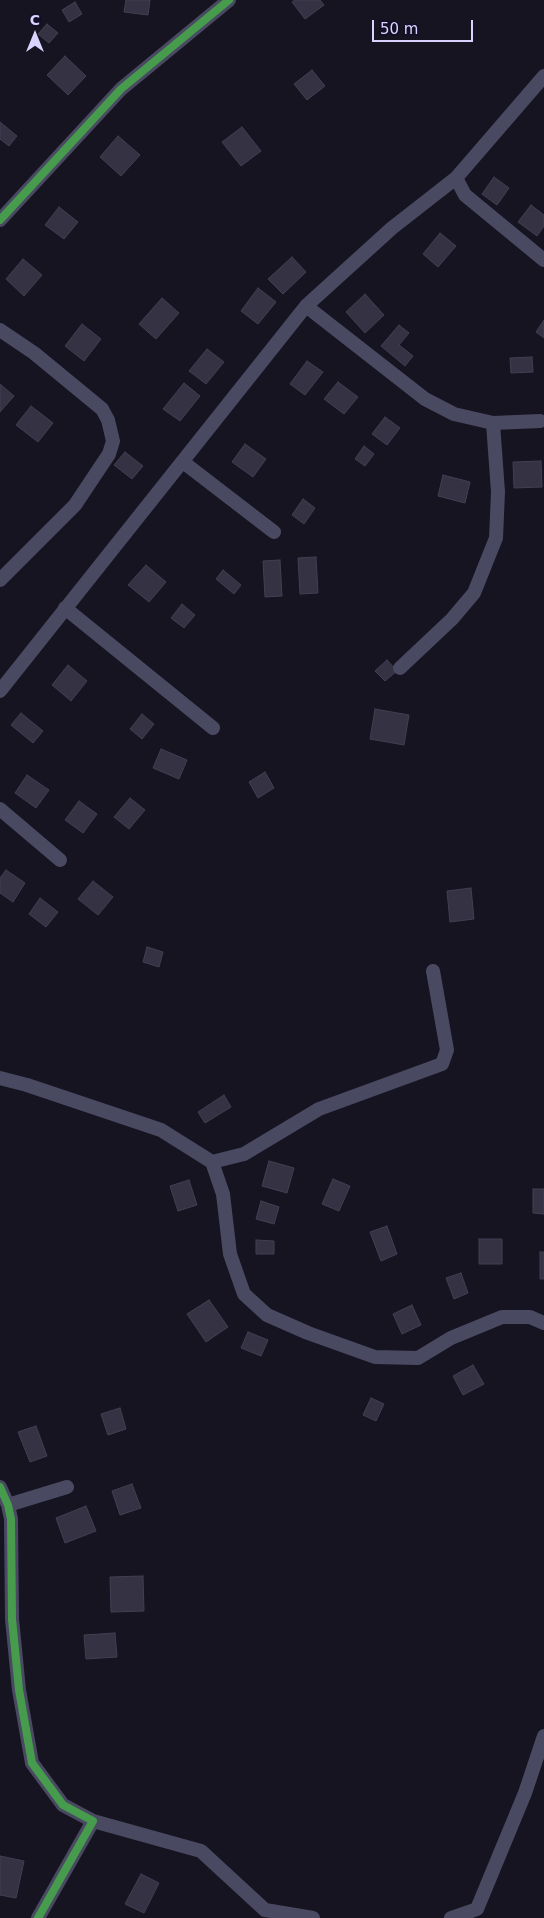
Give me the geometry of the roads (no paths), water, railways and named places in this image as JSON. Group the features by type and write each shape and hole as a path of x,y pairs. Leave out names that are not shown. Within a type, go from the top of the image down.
{"street":[{"path":"0,220 122,89 229,0"},
{"path":"0,692 65,608 184,462 235,393 306,306 392,228 456,178 544,76"},
{"path":"456,178 465,194 544,260"},
{"path":"306,306 425,399 454,414 493,423 540,421"},
{"path":"0,330 34,353 102,409 108,420 112,441 109,454 75,505 0,580"},
{"path":"400,668 452,619 474,593 496,538 498,492 493,423"},
{"path":"184,462 274,532"},
{"path":"65,608 213,728"},
{"path":"0,809 60,860"},
{"path":"212,1162 244,1154 319,1109 442,1064 447,1050 433,971"},
{"path":"0,1078 27,1085 161,1130 212,1162 223,1194 230,1254 244,1294 267,1315 308,1333 376,1357 418,1358 451,1338 502,1317 530,1317 544,1323"},
{"path":"0,1487 8,1505 11,1519 6,1619 32,1763 63,1805 93,1821 201,1851 265,1910 313,1918"},
{"path":"8,1505 67,1487"},
{"path":"451,1918 477,1909 525,1793 544,1736"},
{"path":"38,1918 93,1821"}]}
